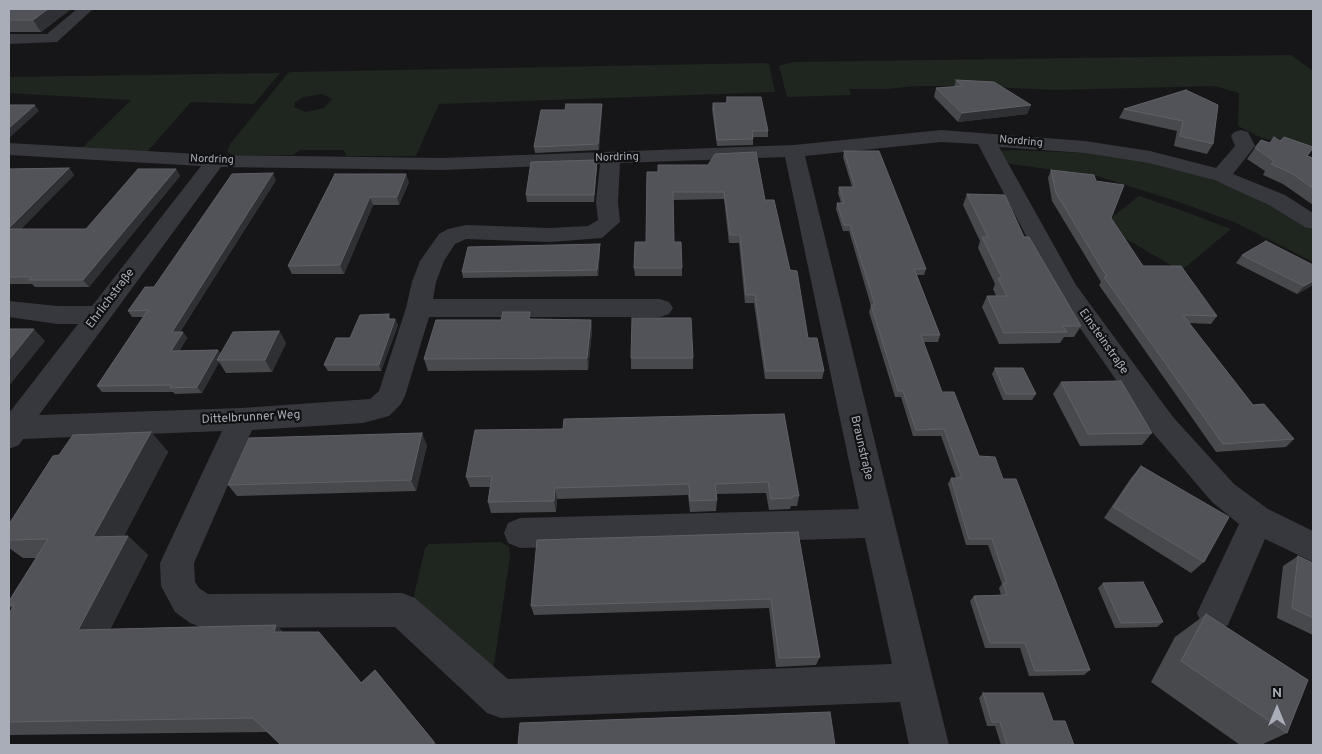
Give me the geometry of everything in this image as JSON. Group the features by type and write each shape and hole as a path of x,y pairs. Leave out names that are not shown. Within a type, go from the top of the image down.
{"street":[{"path":"9,39 51,39 86,9"},
{"name":"Nordring","path":"9,149 215,161 442,164 794,151 942,136 984,138 1003,142 1085,147 1141,155 1222,176 1276,200 1313,222"},
{"path":"1222,176 1245,146 1241,136"},
{"name":"Einsteinstraße","path":"984,138 1066,289 1162,425 1223,492 1257,519 1313,547"},
{"name":"Braunstraße","path":"794,151 929,745"},
{"name":"Dittelbrunner Weg","path":"11,433 363,412 379,408 391,396 419,308 424,282 432,260 447,239 456,234 475,232 550,235 594,232 609,222 607,202 610,159"},
{"name":"Ehrlichstraße","path":"11,433 215,161"},
{"path":"419,308 660,308"},
{"path":"9,309 56,315 98,315"},
{"path":"242,419 177,563 178,586 187,600 203,611 402,610 501,699 915,682"},
{"path":"1215,612 1257,519"},
{"path":"520,533 878,523"}],"shaded area":[{"path":"1291,55 1313,71 1313,149 1262,138 1238,126 1239,93 1215,86 1056,90 917,86 886,89 849,89 851,95 787,97 779,66 793,62"},
{"path":"764,63 769,64 775,92 439,104 416,156 346,156 344,150 300,150 293,155 233,155 227,152 230,144 288,73","holes":["322,94 332,99 324,108 306,112 294,107 295,102 304,97"]},
{"path":"280,73 254,104 191,102 147,152 80,150 131,100 9,93 9,77"},
{"path":"1002,151 1087,153 1128,158 1210,179 1272,204 1313,230 1313,262 1234,222 1173,200 1097,176 1011,164 1005,161 1000,154"},
{"path":"1139,196 1231,229 1181,271 1121,236 1110,219"},
{"path":"501,542 509,547 510,556 492,678 412,604 425,548 429,544"}],"building":[{"path":"9,9 48,9 33,20 9,20"},
{"path":"956,80 994,82 1031,105 962,113 936,88 963,86"},
{"path":"1186,90 1218,105 1213,144 1180,136 1183,121 1124,109"},
{"path":"727,97 761,97 768,131 752,131 753,139 717,140 713,103 727,103"},
{"path":"566,104 602,104 598,144 534,147 541,110 565,110"},
{"path":"9,105 35,105 9,128"},
{"path":"1274,137 1280,141 1284,137 1313,147 1307,156 1313,158 1313,188 1291,173 1271,164 1274,161 1255,148 1261,140 1270,143"},
{"path":"844,151 879,151 926,269 914,269 940,335 921,335 942,392 954,392 979,456 995,457 1003,479 1016,479 1090,670 1035,671 1025,643 990,643 974,596 1007,595 1003,583 1007,583 992,539 969,539 951,478 962,478 944,429 916,430 903,391 898,391 871,305 875,305 850,225 844,225 837,203 844,203 839,187 855,187"},
{"path":"756,152 765,200 774,200 790,270 797,271 808,338 817,338 824,371 766,371 755,295 746,295 740,235 730,235 724,192 673,192 674,242 681,242 682,268 634,268 635,242 646,242 647,172 658,172 658,165 708,165 715,154"},
{"path":"597,160 594,195 526,195 531,162"},
{"path":"69,168 9,228 9,169"},
{"path":"138,169 176,169 83,280 29,280 32,277 9,277 9,229 86,229"},
{"path":"1051,170 1094,175 1096,181 1124,185 1111,218 1143,266 1181,266 1217,316 1183,315 1253,405 1264,404 1294,439 1223,444 1104,277 1107,277 1056,193"},
{"path":"273,173 172,332 183,332 171,351 218,350 197,387 170,388 171,385 97,386 148,310 128,311 145,287 154,287 232,174"},
{"path":"335,174 406,174 397,197 370,197 340,265 288,266"},
{"path":"967,194 1005,195 1024,237 1029,237 1081,326 1063,326 1067,332 1004,333 987,296 1007,296 998,278 1002,278 982,237 988,237"},
{"path":"1266,241 1313,265 1313,281 1304,286 1242,255"},
{"path":"600,244 597,270 462,272 468,247"},
{"path":"503,312 530,312 529,319 591,320 587,358 424,359 436,320 501,320"},
{"path":"389,314 387,319 395,319 379,365 324,365 336,338 350,338 360,315"},
{"path":"632,318 691,318 693,358 631,358"},
{"path":"9,329 34,329 9,360"},
{"path":"279,331 265,360 217,360 233,332"},
{"path":"995,368 1023,368 1036,394 1006,394"},
{"path":"1121,381 1152,433 1088,434 1061,382"},
{"path":"784,414 799,496 793,496 793,498 771,499 768,482 715,484 717,500 690,501 689,484 555,488 554,501 488,502 492,476 466,477 475,430 563,429 564,419"},
{"path":"151,432 93,537 128,536 78,630 276,625 274,632 319,632 361,683 375,670 434,742 431,745 281,745 253,718 9,722 9,614 14,605 9,605 9,601 48,539 9,540 9,524 53,456 59,455 73,435"},
{"path":"422,433 411,480 228,485 249,438"},
{"path":"1141,466 1229,517 1204,562 1113,507"},
{"path":"798,532 820,657 779,658 771,599 531,606 537,540"},
{"path":"1298,556 1313,563 1313,618 1292,608"},
{"path":"1143,582 1163,622 1121,623 1103,583"},
{"path":"1206,614 1308,680 1287,733 1181,661"},
{"path":"983,693 1043,693 1053,721 1065,721 1074,745 1007,745 1000,722 992,722"},
{"path":"830,712 835,745 518,745 520,723"}]}
